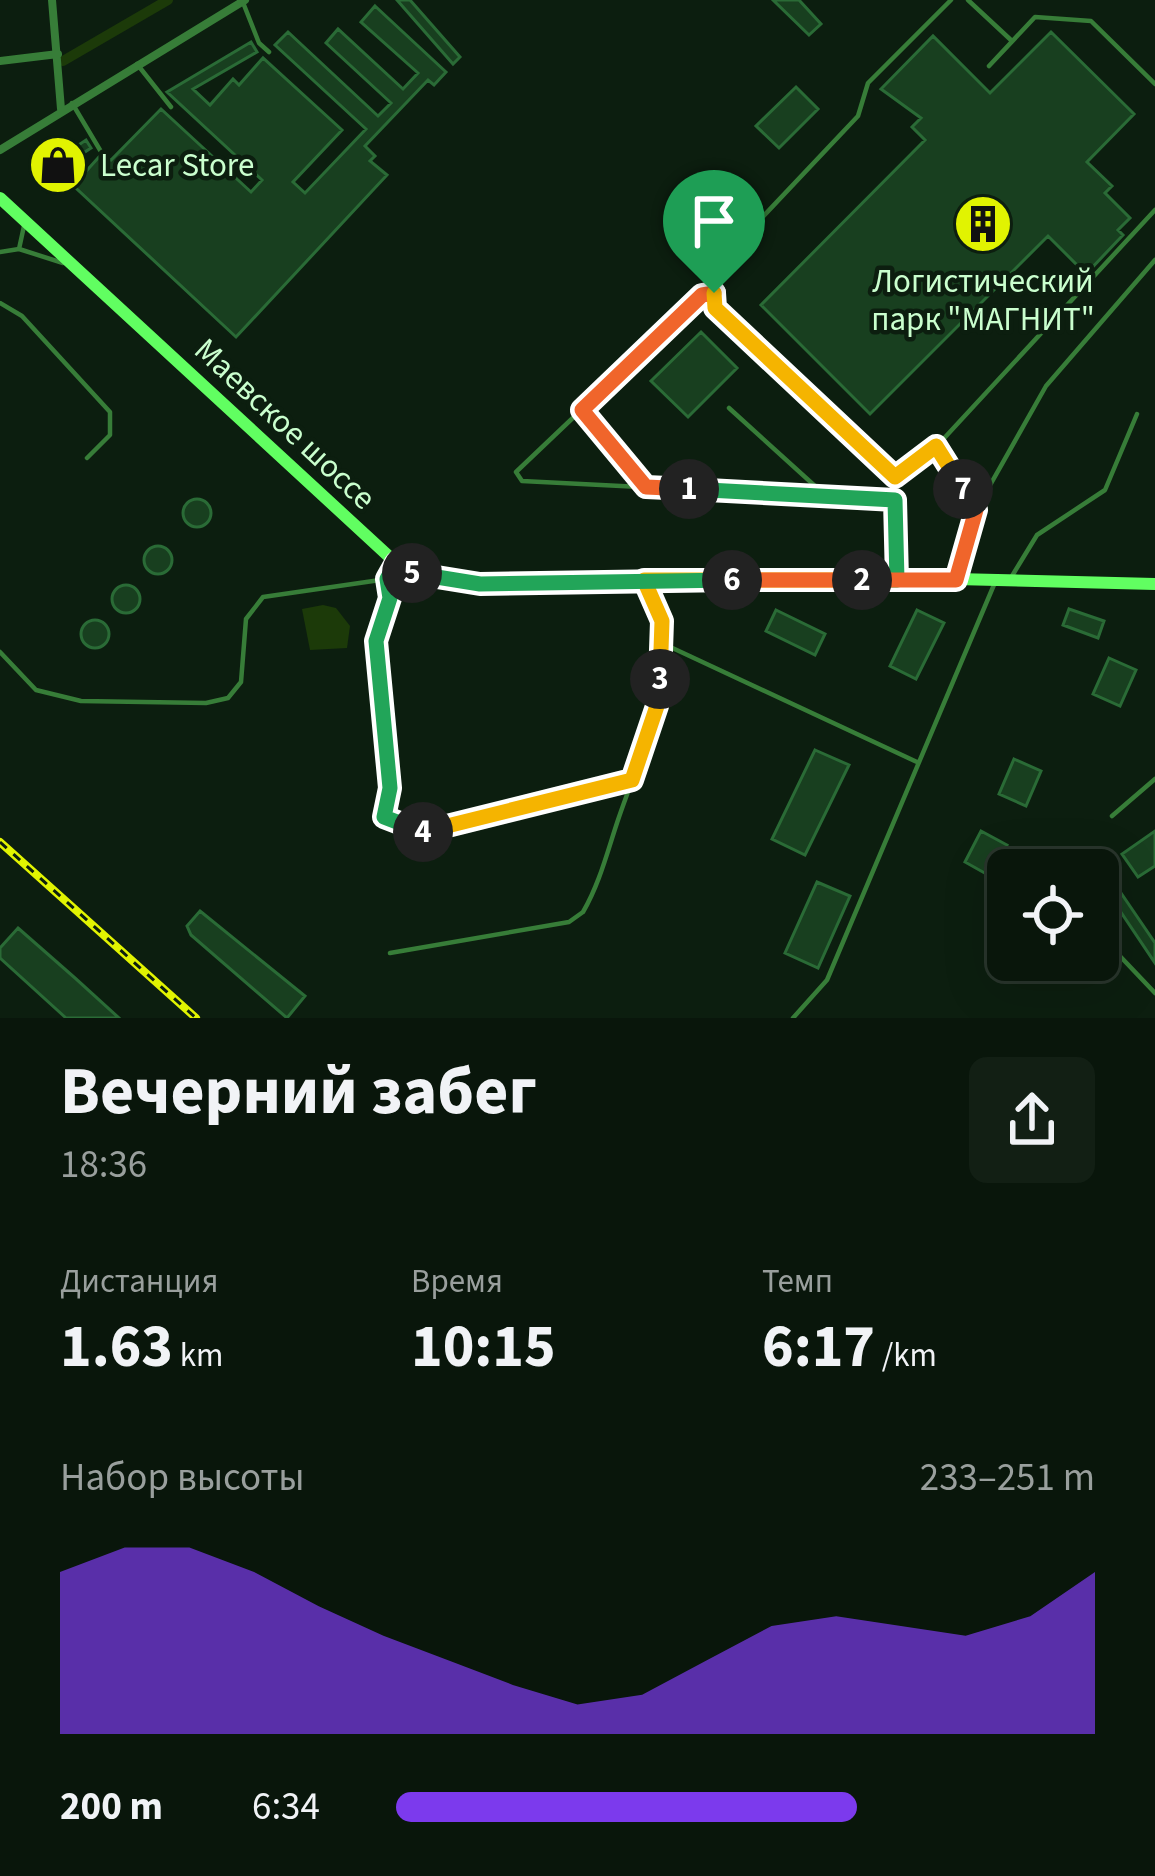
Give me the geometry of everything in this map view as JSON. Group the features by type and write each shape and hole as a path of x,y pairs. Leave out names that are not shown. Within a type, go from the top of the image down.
{"street":[{"path":"52,0 61,111"},
{"path":"0,150 243,0"},
{"path":"0,61 58,54"},
{"name":"Маевское шоссе","path":"0,198 396,563 423,578 446,583 956,580 1155,584"}],"lane":[{"path":"243,0 269,52"},
{"path":"897,580 895,477 715,308 714,293 721,261 858,116 868,83 951,0"},
{"path":"968,0 1012,41"},
{"path":"989,67 1035,17 1091,21 1155,84"},
{"path":"137,64 171,107"},
{"path":"72,103 100,150"},
{"path":"895,477 936,446 1155,210"},
{"path":"20,249 24,220"},
{"path":"0,252 20,249 77,269"},
{"path":"956,580 976,510 1046,386 1155,260"},
{"path":"714,293 702,295 516,472 522,481 895,500"},
{"path":"0,303 22,316 110,412 110,435 87,458"},
{"path":"729,408 826,496"},
{"path":"582,410 646,487"},
{"path":"793,1018 827,980 917,762 1003,581 1037,535 1105,490 1137,414"},
{"path":"936,446 976,510"},
{"path":"396,563 387,579 390,598 376,641 390,788 384,817 431,834 632,780"},
{"path":"0,652 36,690 56,697 120,704 218,701 228,698 241,682 246,619 263,597 387,579"},
{"path":"390,953 568,922 583,912 657,706 662,621 644,580"},
{"path":"664,644 917,762"},
{"path":"1112,816 1155,779"},
{"path":"1119,955 1155,993"}],"shaded area":[{"path":"336,608 350,626 347,648 310,650 302,609"}],"building":[{"path":"397,0 410,0 460,57 453,64"},
{"path":"773,0 799,0 821,24 809,35"},
{"path":"375,6 446,72 434,85 428,80 365,146 375,156 370,161 387,175 236,337 50,164 86,140 91,148 65,165 80,178 99,157 111,160 161,109 251,192 262,180 167,92 251,42 257,52 193,89 210,105 233,79 239,85 263,58 342,130 293,182 305,193 366,129 275,45 288,32 378,116 391,103 326,43 338,29 403,89 418,73 361,22"},
{"name":"Логистический парк \"МАГНИТ\"","path":"1051,32 1134,114 1087,162 1112,186 1105,193 1130,218 1118,230 1123,235 1086,274 1048,236 870,414 761,305 925,140 912,127 921,118 881,89 933,36 990,93"},
{"path":"796,87 818,109 779,148 756,126"},
{"path":"701,332 737,368 688,417 651,381"},
{"path":"197,499 207,503 211,513 207,523 197,527 187,523 183,513 187,503"},
{"path":"158,546 168,550 172,560 168,570 158,574 148,570 144,560 148,550"},
{"path":"126,585 136,589 140,599 136,609 126,613 116,609 112,599 116,589"},
{"path":"1069,609 1104,621 1098,638 1063,625"},
{"path":"776,610 825,634 815,655 766,631"},
{"path":"917,610 944,623 916,679 890,666"},
{"path":"95,620 105,624 109,634 105,644 95,648 85,644 81,634 85,624"},
{"path":"1109,658 1136,670 1120,706 1093,694"},
{"path":"815,750 849,765 805,855 772,839"},
{"path":"1014,759 1041,771 1026,806 999,794"},
{"path":"981,831 1007,845 987,849 987,874 965,862"},
{"path":"1155,831 1155,866 1138,877 1122,854"},
{"path":"817,882 850,896 818,968 785,953"},
{"path":"1119,890 1155,943 1155,963 1119,909"},
{"path":"200,911 305,996 287,1018 191,935 187,926"},
{"path":"18,928 119,1018 66,1018 0,958 0,948"}],"waterway":[{"path":"63,61 168,0"}],"railway":[{"path":"0,842 196,1018"}],"place":[{"name":"Lecar Store","path":"58,165"},
{"name":"Логистический парк \"МАГНИТ\"","path":"983,224"}],"route":[{"path":"714,293 702,295 582,410 646,487 895,500 897,580 644,580 662,621 664,644 657,706 632,780 431,834 384,817 390,788 376,641 390,598 387,579 396,563 423,578 446,583 644,580 770,580 897,580 956,580 976,510 936,446 895,477 715,308 714,293"}]}
